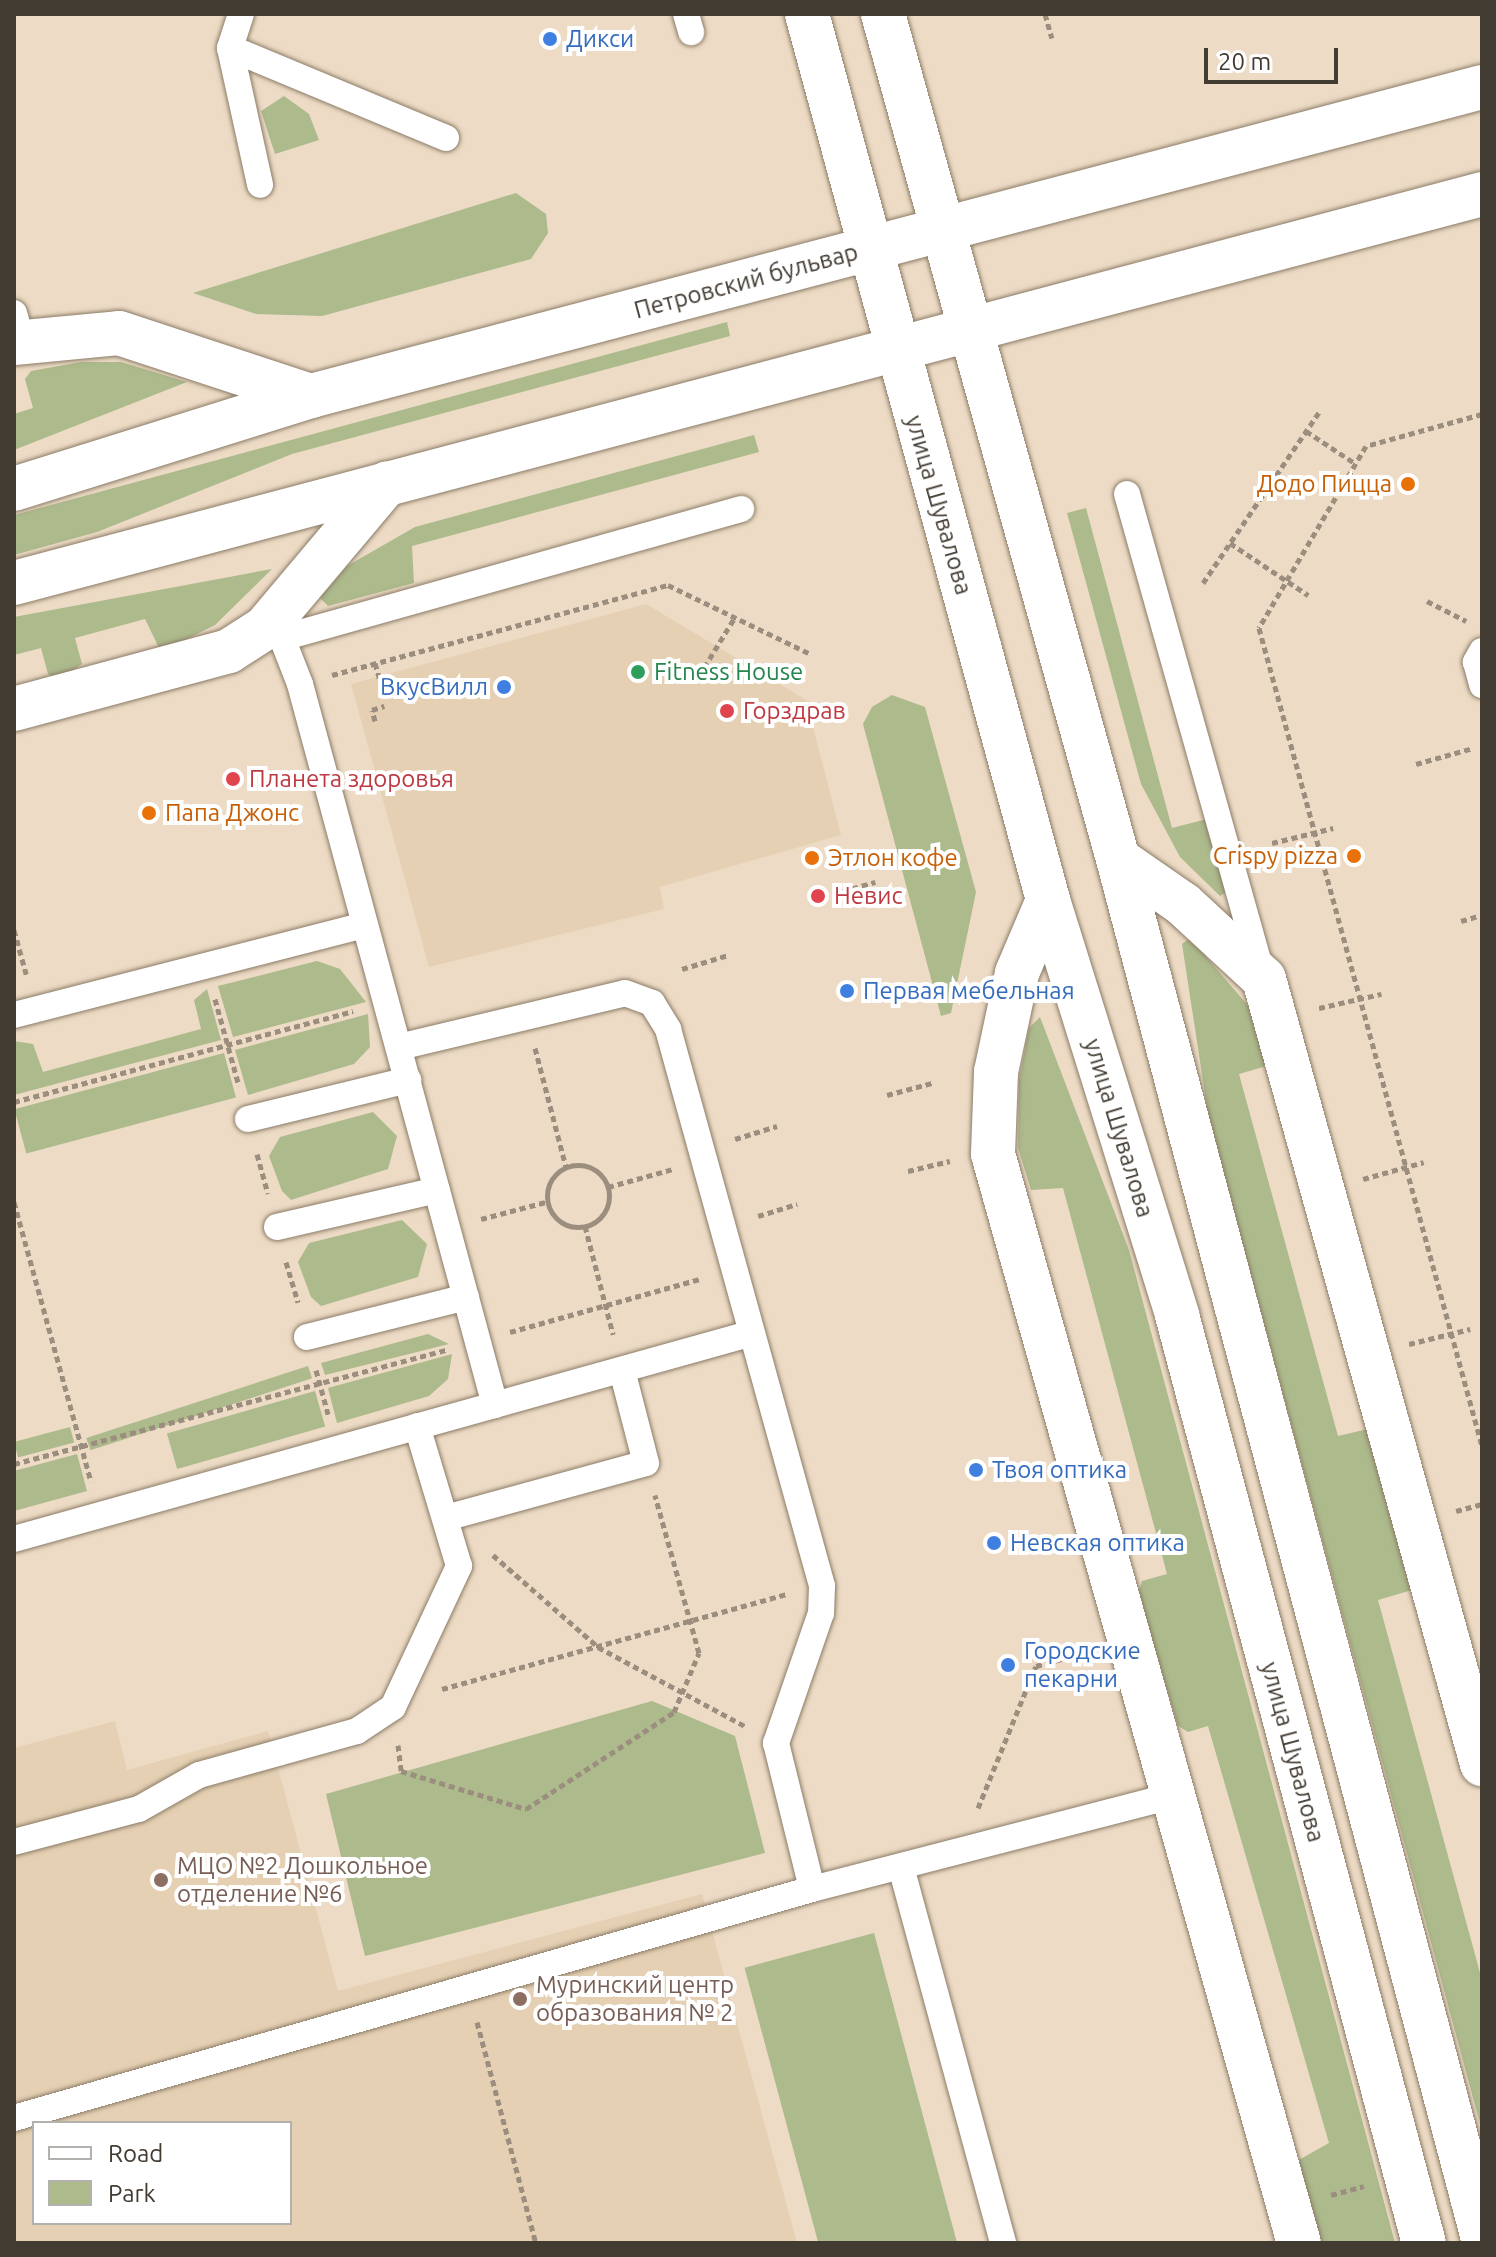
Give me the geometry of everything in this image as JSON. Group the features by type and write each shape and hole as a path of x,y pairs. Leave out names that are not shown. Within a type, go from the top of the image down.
{"street":[{"name":"улица Шувалова","path":"807,14 894,349 1048,900 1177,1315 1424,2243"},
{"path":"883,14 966,330 1118,859 1482,2235"},
{"path":"1439,98 1482,54"},
{"name":"Петровский бульвар","path":"14,489 311,396 1482,87"},
{"path":"14,583 1481,195"},
{"path":"17,332 119,333 311,396"},
{"path":"14,709 229,651 273,633 387,483"},
{"path":"1118,859 1183,904 1264,979 1482,1764"},
{"path":"1048,900 1017,973 996,1072 993,1154 1176,1795 1299,2243"}],"lane":[{"path":"241,14 230,48 260,185"},
{"path":"230,48 446,138"},
{"path":"1127,494 1264,979"},
{"path":"495,1405 399,1047 273,633 741,509"},
{"path":"1482,651 1476,662 1482,685"},
{"path":"14,1015 361,926"},
{"path":"399,1047 625,993 652,1003 668,1029 749,1334 822,1586 821,1613 776,1743 812,1889"},
{"path":"245,1108 408,1080"},
{"path":"277,1227 437,1190"},
{"path":"307,1337 466,1297"},
{"path":"14,1539 749,1334"},
{"path":"449,1517 646,1463 622,1370"},
{"path":"14,1842 139,1809 199,1775 357,1731 393,1707 459,1566 449,1517 417,1426"},
{"path":"14,2118 812,1889 1176,1795"},
{"path":"901,1867 1003,2243"}],"path":[{"path":"1045,14 1052,38"},
{"path":"1203,583 1320,411"},
{"path":"1482,414 1366,446 1259,628 1482,1446"},
{"path":"1306,431 1356,464"},
{"path":"1230,543 1308,595"},
{"path":"327,676 668,585 811,654"},
{"path":"1427,601 1474,625"},
{"path":"699,676 735,617"},
{"path":"375,663 380,681"},
{"path":"375,721 372,710 384,706"},
{"path":"1416,764 1473,748"},
{"path":"1272,843 1333,828"},
{"path":"833,894 875,882"},
{"path":"1461,921 1482,915"},
{"path":"14,930 28,982"},
{"path":"682,969 728,955"},
{"path":"213,989 245,1108"},
{"path":"1317,1009 1381,994"},
{"path":"14,1102 361,1009"},
{"path":"533,1041 566,1167"},
{"path":"887,1095 932,1083"},
{"path":"731,1140 777,1126"},
{"path":"908,1171 954,1159"},
{"path":"1362,1179 1424,1162"},
{"path":"566,1167 596,1170 608,1187 607,1207 585,1226 566,1225 546,1202 553,1178 566,1167"},
{"path":"608,1187 648,1176"},
{"path":"14,1202 93,1489"},
{"path":"504,1213 546,1202"},
{"path":"753,1217 797,1204"},
{"path":"585,1226 622,1370"},
{"path":"532,1325 672,1288"},
{"path":"1406,1344 1470,1329"},
{"path":"14,1464 452,1348"},
{"path":"315,1365 331,1425"},
{"path":"406,1732 398,1745 401,1771 526,1809 674,1712 699,1653 646,1463"},
{"path":"1451,1512 1482,1504"},
{"path":"449,1517 598,1647 776,1743"},
{"path":"432,1691 822,1586"},
{"path":"973,1820 1036,1666 1091,1651"},
{"path":"468,1990 536,2243"}],"shaded area":[{"path":"646,604 806,700 841,835 660,887 664,909 429,967 351,684"},
{"name":"Муринский центр образования № 2","path":"115,1721 127,1770 268,1731 338,1991 702,1894 797,2243 14,2243 14,1748"}],"green space":[{"path":"284,96 309,114 319,140 275,154 261,111"},
{"path":"516,193 546,214 548,233 531,259 322,316 256,314 193,293"},
{"path":"727,322 730,336 292,454 97,532 14,555 14,515"},
{"path":"81,362 121,362 187,382 14,450 14,414 33,408 25,379 31,371"},
{"path":"754,435 759,452 412,546 414,583 328,606 320,598 347,566 415,527"},
{"path":"1086,508 1172,828 1207,819 1226,892 1220,896 1180,857 1141,784 1067,513"},
{"path":"272,569 215,625 161,652 145,619 75,638 82,664 59,680 48,674 41,648 14,655 14,617"},
{"path":"892,695 925,707 976,892 951,1013 941,1016 863,724 872,707"},
{"path":"1190,938 1256,1015 1270,1065 1239,1074 1338,1436 1368,1429 1412,1590 1378,1600 1482,1980 1482,2131 1209,1120 1182,944"},
{"path":"317,961 340,969 366,1002 233,1037 218,986"},
{"path":"207,989 221,1040 14,1095 14,1041 33,1044 43,1072 201,1029 194,1000"},
{"path":"368,1014 370,1047 354,1064 248,1095 235,1050"},
{"path":"1040,1017 1129,1250 1395,2243 1319,2243 1297,2161 1329,2143 1208,1726 1188,1732 1178,1726 1138,1594 1142,1581 1167,1574 1063,1188 1031,1190 1018,1148 1019,1081 1029,1028"},
{"path":"224,1053 236,1097 26,1154 14,1109"},
{"path":"373,1112 397,1136 388,1169 291,1200 282,1191 269,1156 280,1137"},
{"path":"402,1220 427,1244 418,1277 321,1306 311,1297 298,1262 309,1243"},
{"path":"428,1334 449,1344 325,1375 321,1363"},
{"path":"452,1354 448,1379 429,1396 337,1423 328,1388"},
{"path":"308,1366 312,1378 90,1450 86,1438"},
{"path":"315,1391 325,1427 177,1469 167,1433"},
{"path":"70,1427 74,1442 18,1457 14,1442"},
{"path":"77,1454 87,1491 14,1511 14,1471"},
{"path":"652,1701 735,1736 765,1853 365,1956 326,1794"},
{"path":"874,1933 957,2243 818,2243 745,1968"}],"place":[{"name":"Дикси","path":"550,39"},
{"name":"Додо Пицца","path":"1408,484"},
{"name":"Fitness House","path":"638,672"},
{"name":"ВкусВилл","path":"504,687"},
{"name":"Горздрав","path":"727,711"},
{"name":"Планета здоровья","path":"233,779"},
{"name":"Папа Джонс","path":"149,813"},
{"name":"Crispy pizza","path":"1354,856"},
{"name":"Этлон кофе","path":"812,858"},
{"name":"Невис","path":"818,896"},
{"name":"Первая мебельная","path":"847,991"},
{"name":"Твоя оптика","path":"976,1470"},
{"name":"Невская оптика","path":"994,1543"},
{"name":"Городские пекарни","path":"1008,1665"},
{"name":"МЦО №2 Дошкольное отделение №6","path":"161,1880"},
{"name":"Муринский центр образования № 2","path":"520,1999"}]}
